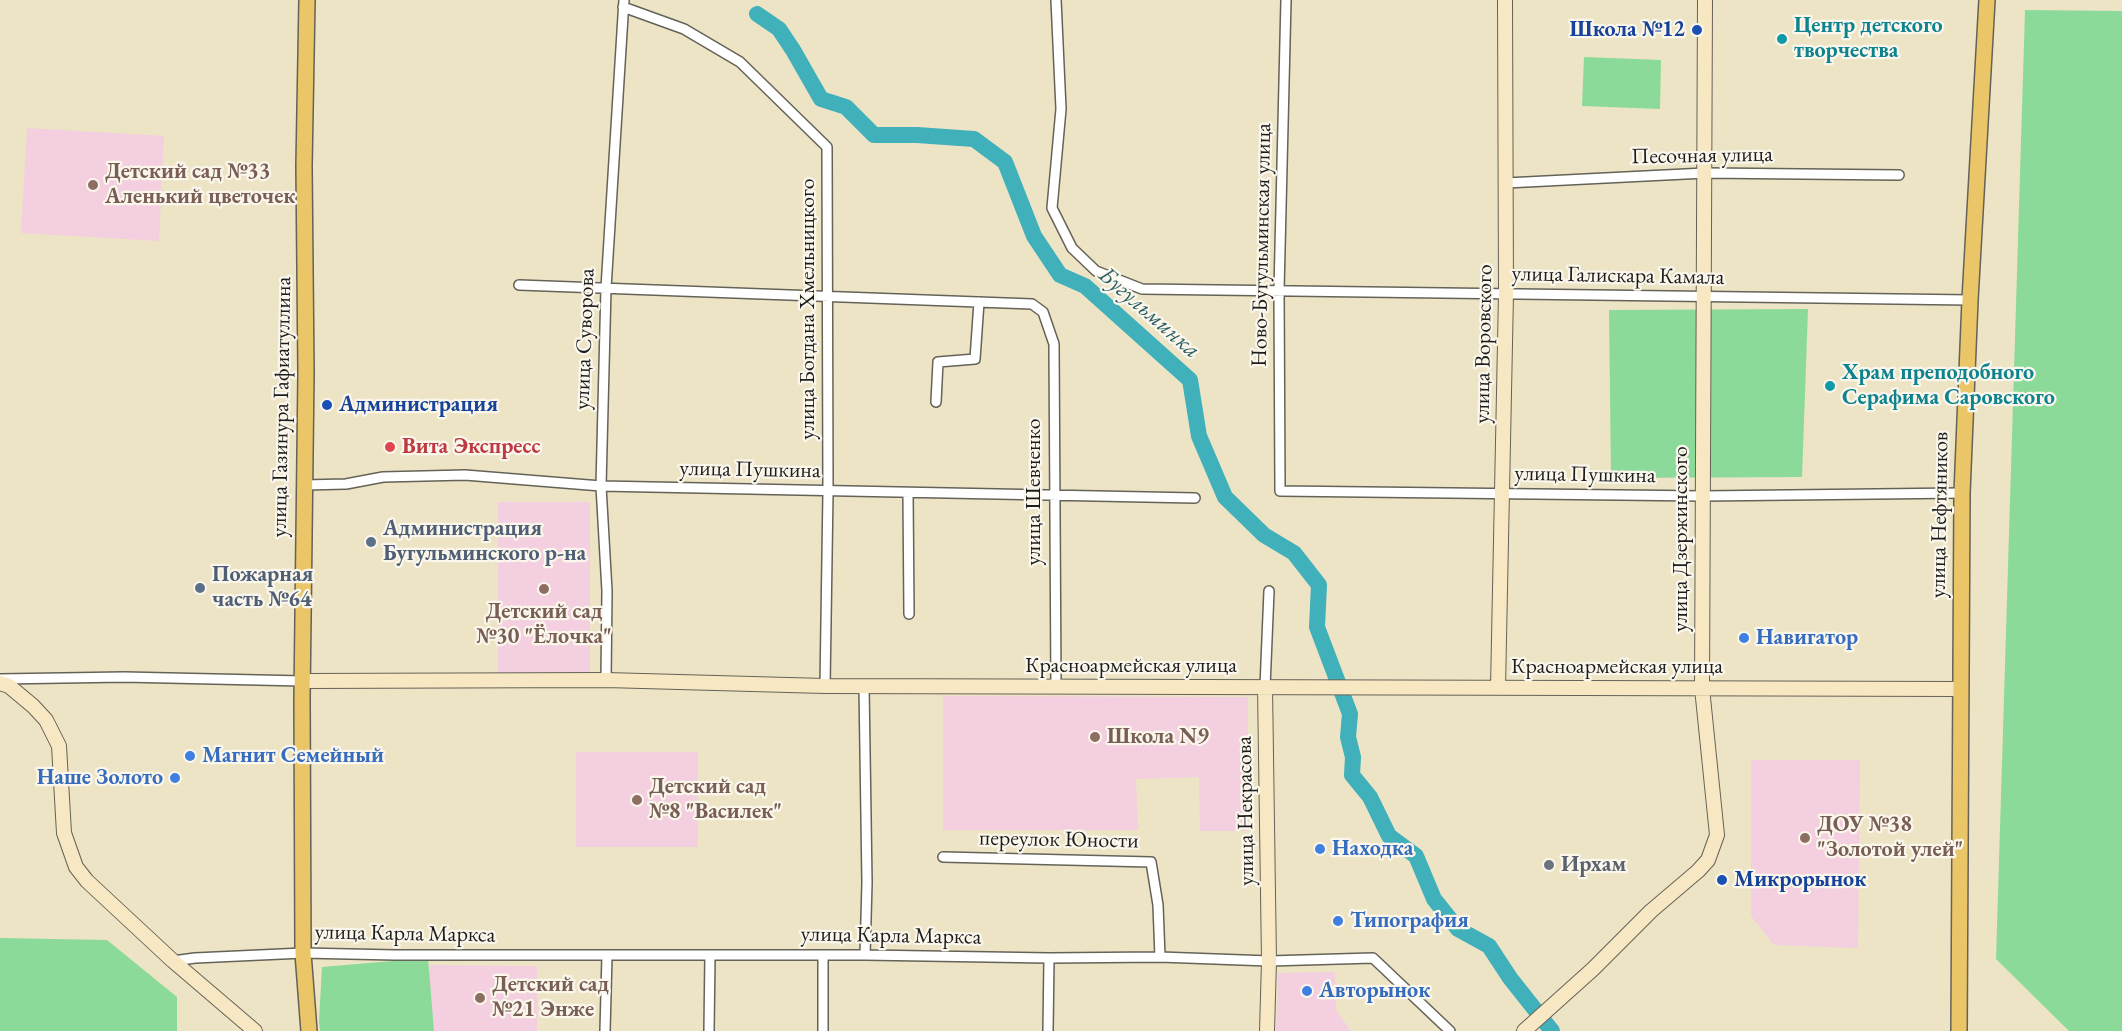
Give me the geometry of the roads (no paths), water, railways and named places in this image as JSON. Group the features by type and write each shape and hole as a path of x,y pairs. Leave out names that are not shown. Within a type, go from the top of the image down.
{"main road":[{"name":"улица Газинура Гафиатуллина","path":"306,0 303,953 309,1031"},
{"name":"улица Нефтяников","path":"1959,1031 1959,689 1962,493 1987,0"}],"street":[{"name":"улица Галискара Камала","path":"1056,0 1061,109 1052,208 1072,248 1096,271 1142,289 1970,300"},
{"name":"Ново-Бугульминская улица","path":"1280,491 1279,290 1286,0"},
{"name":"улица Воровского","path":"1498,688 1506,294 1505,0"},
{"name":"улица Дзержинского","path":"1524,1031 1593,969 1652,910 1698,871 1708,860 1717,835 1702,688 1705,0"},
{"name":"улица Богдана Хмельницкого","path":"624,4 684,29 740,62 826,147 828,492 825,686"},
{"name":"улица Суворова","path":"606,680 607,591 601,486 606,288 624,4"},
{"name":"Песочная улица","path":"1506,183 1705,173 1899,175"},
{"path":"519,285 979,302 975,359 938,362 936,402"},
{"name":"улица Шевченко","path":"979,302 1032,304 1043,312 1054,344 1053,496 1056,687"},
{"name":"улица Пушкина","path":"304,485 346,484 383,477 465,475 601,486 1195,498"},
{"name":"улица Пушкина","path":"1280,491 1703,496 1962,493"},
{"path":"908,493 909,615"},
{"name":"улица Некрасова","path":"1266,1031 1269,961 1265,687 1269,591"},
{"path":"0,681 124,677 303,681"},
{"name":"Красноармейская улица","path":"303,681 606,680 825,686 1959,689"},
{"path":"0,681 33,706 46,720 59,746 64,833 76,867 87,881 173,961 255,1031"},
{"path":"864,686 867,884 865,955"},
{"name":"переулок Юности","path":"943,857 1151,862 1158,904 1160,957"},
{"name":"улица Карла Маркса","path":"173,961 303,953 1160,957 1269,961 1373,958 1450,1031"},
{"path":"605,1031 607,955"},
{"path":"709,1031 710,955"},
{"path":"823,955 823,1031"},
{"path":"1048,1031 1049,958"}],"waterway":[{"name":"Бугульминка","path":"757,14 779,29 821,99 846,107 874,135 974,139 1005,162 1034,236 1060,275 1085,286 1190,380 1199,436 1225,497 1264,535 1294,553 1319,585 1317,627 1350,714 1348,737 1353,757 1352,775 1370,797 1389,836 1416,856 1434,899 1458,929 1489,946 1510,978 1552,1031"}],"place":[{"name":"Школа №12","path":"1697,30"},
{"name":"Центр детского творчества","path":"1782,39"},
{"name":"Детский сад №33 Аленький цветочек","path":"93,185"},
{"name":"Храм преподобного Серафима Саровского","path":"1830,386"},
{"name":"Администрация","path":"327,405"},
{"name":"Вита Экспресс","path":"390,447"},
{"name":"Администрация Бугульминского р-на","path":"371,542"},
{"name":"Пожарная часть №64","path":"200,588"},
{"name":"Детский сад №30 \"Ёлочка\"","path":"544,589"},
{"name":"Навигатор","path":"1744,638"},
{"name":"Школа N9","path":"1095,737"},
{"name":"Магнит Семейный","path":"190,756"},
{"name":"Наше Золото","path":"175,778"},
{"name":"Детский сад №8 \"Василек\"","path":"637,800"},
{"name":"ДОУ №38 \"Золотой улей\"","path":"1805,838"},
{"name":"Находка","path":"1320,849"},
{"name":"Ирхам","path":"1549,865"},
{"name":"Микрорынок","path":"1722,880"},
{"name":"Типография","path":"1338,921"},
{"name":"Авторынок","path":"1307,991"},
{"name":"Детский сад №21 Энже","path":"480,998"}]}
